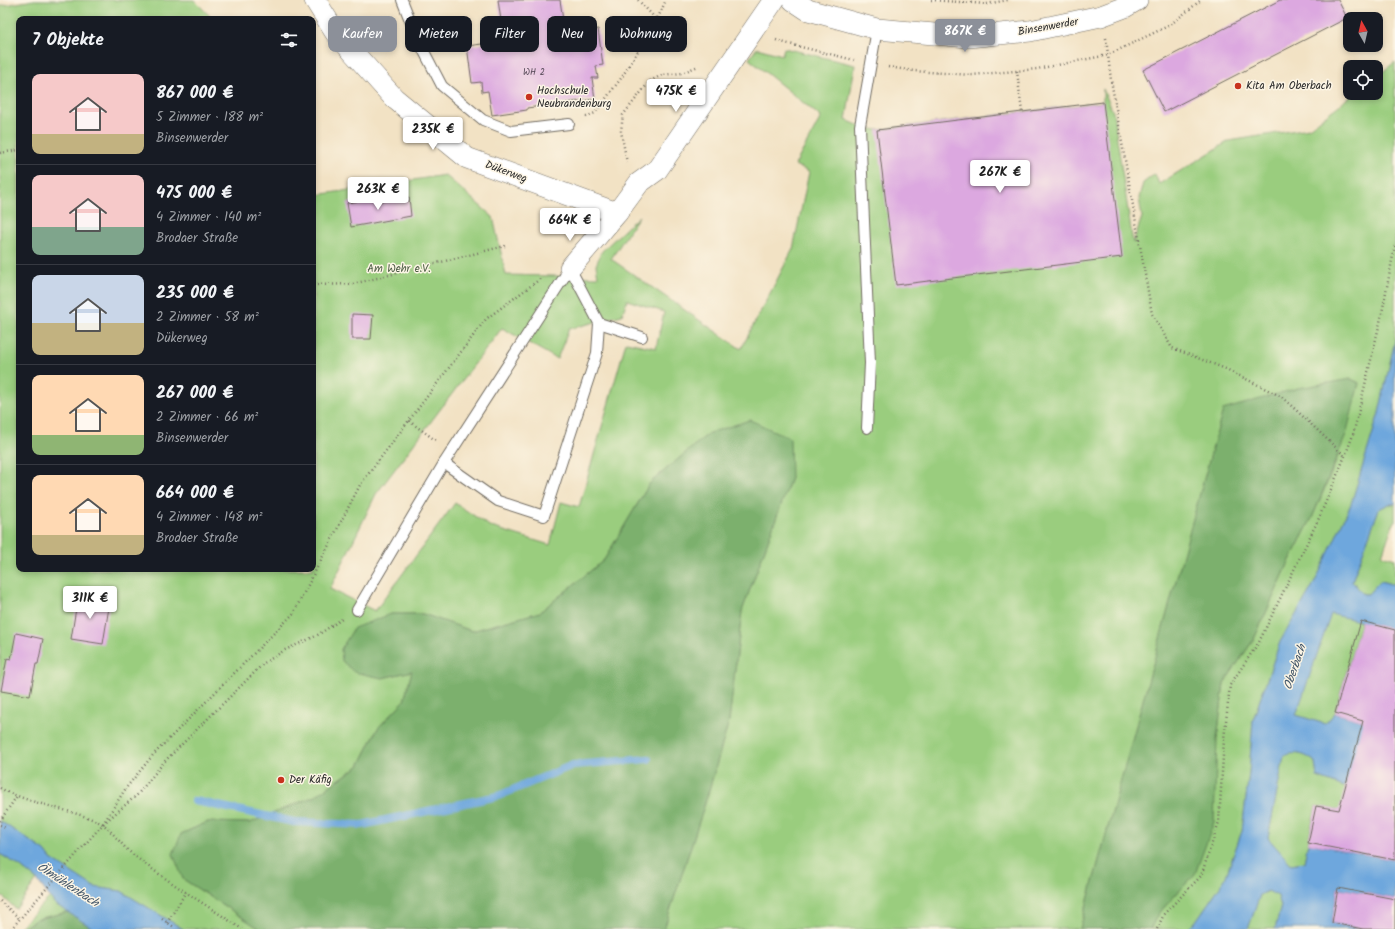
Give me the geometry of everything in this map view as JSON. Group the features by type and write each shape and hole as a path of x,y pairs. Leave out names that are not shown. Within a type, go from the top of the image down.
{"street":[{"name":"Dükerweg","path":"315,0 335,32 394,98 467,158 617,213"},
{"path":"570,268 617,213 639,183 657,170 774,0"},
{"name":"Binsenwerder","path":"793,0 808,10 877,29 968,37 1030,31 1101,16 1125,7 1137,0"}],"lane":[{"path":"402,0 417,38 442,86 483,120 511,131 569,124"},
{"path":"867,428 870,363 860,126 877,29"},
{"path":"357,610 444,463 570,268 599,323 597,353 544,516 498,501 444,463"},
{"path":"599,323 642,337"}],"path":[{"path":"638,0 653,16"},
{"path":"659,16 666,0"},
{"path":"931,0 987,4 1008,0"},
{"path":"1101,16 1105,31 1112,88 1152,314 1172,348 1226,369 1282,396 1345,456"},
{"path":"569,124 595,113 622,77 637,52"},
{"path":"639,183 628,168 621,131 623,116 650,81 662,75 682,73 700,65"},
{"path":"1017,71 1022,112"},
{"path":"0,153 16,150"},
{"path":"1157,929 1164,914 1201,876 1219,822 1224,739 1230,685 1259,642 1319,518 1345,456 1369,371 1395,245"},
{"path":"316,285 353,284 505,246"},
{"path":"316,570 360,485 486,319 544,276"},
{"path":"409,421 452,451"},
{"path":"103,824 126,788 153,755 293,614 315,572"},
{"path":"11,929 87,840 137,795 165,761 264,663 286,650 316,636 357,610"},
{"path":"0,788 17,796 70,811 103,824 130,852 186,892 242,929"},
{"path":"0,821 17,796"},
{"path":"0,824 5,827"},
{"path":"167,923 186,892"},
{"path":"0,901 20,919"},
{"path":"162,919 174,927"}],"green space":[{"name":"Am Wehr e.V.","path":"34,0 194,0 210,16 16,16 16,572 316,572 316,190 317,195 445,175 493,217 506,275 598,277 596,265 602,251 639,216 611,259 741,349 793,249 809,172 795,165 821,117 749,59 757,48 782,55 784,48 855,65 846,120 860,126 877,130 1103,102 1103,89 1113,112 1133,243 1142,217 1139,198 1143,183 1155,174 1159,184 1229,141 1309,128 1346,100 1383,100 1383,71 1395,62 1395,340 1379,413 1351,504 1315,582 1280,642 1253,720 1249,773 1242,831 1225,879 1196,921 1188,929 1150,929 1158,914 1195,873 1217,739 1224,683 1254,639 1290,560 1312,518 1336,462 1359,383 1351,379 1223,411 1080,929 664,929 707,797 729,721 742,611 791,478 709,433 650,483 604,560 540,612 472,631 423,614 391,614 382,678 412,671 404,701 378,728 359,766 315,796 250,823 208,822 181,834 183,879 260,929 183,929 121,891 94,887 51,859 45,851 0,821 0,6","holes":["627,300 664,312 656,348 626,342 579,507 561,502 550,545 491,527 455,503 375,611 330,589 376,494 502,328 557,359 569,329 622,315"]},
{"path":"1351,379 1359,383 1346,435 1312,518 1290,560 1254,639 1224,683 1217,739 1214,822 1195,874 1158,914 1150,929 1080,929 1223,410 1298,388"},
{"path":"750,420 790,438 791,478 742,611 729,721 707,797 664,929 260,929 183,879 173,854 181,834 208,822 250,823 315,796 359,766 378,728 404,701 412,671 382,678 354,672 342,661 341,649 354,628 391,614 423,614 472,631 540,612 604,560 650,483 709,433"},
{"path":"1389,504 1395,504 1395,521 1382,555 1395,559 1395,585 1380,581 1368,594 1363,594 1352,581 1379,509"},
{"path":"1331,613 1361,621 1335,713 1325,724 1296,715"},
{"path":"1292,752 1308,756 1315,762 1317,777 1344,787 1348,779 1395,822 1316,806 1304,862 1290,864 1268,838 1284,756"},
{"path":"0,854 21,867 37,880 16,909 0,894"},
{"path":"1269,891 1278,895 1281,906 1275,929 1248,929 1260,895"},
{"path":"50,897 55,904 68,912 37,919 21,929 18,929"},
{"path":"68,912 94,929 21,929 37,919"}],"water":[{"name":"Oberbach","path":"1395,340 1395,504 1389,504 1379,509 1352,581 1363,594 1368,594 1380,581 1395,585 1395,630 1331,614 1296,715 1325,724 1335,713 1395,730 1348,779 1344,787 1317,777 1315,762 1308,757 1300,754 1288,754 1284,756 1268,838 1291,864 1304,862 1308,843 1395,860 1395,899 1338,888 1332,923 1363,929 1275,929 1281,906 1278,896 1268,891 1260,895 1248,929 1188,929 1196,921 1225,879 1242,831 1249,773 1253,720 1280,642 1315,582 1351,504 1379,413"},
{"name":"Ölmühlenbach","path":"0,821 45,851 51,859 94,887 121,891 183,929 94,929 55,904 37,880 21,867 0,854"}],"building":[{"path":"498,0 560,0 562,16 547,16 547,52 597,52 598,29 603,65 596,66 598,78 592,78 595,99 527,108 527,110 492,115 488,91 482,92 481,82 472,83 468,52 472,52 472,45 480,44 480,52 539,52 539,16 500,16"},
{"path":"1280,0 1338,0 1344,12 1343,20 1164,112 1143,70"},
{"path":"1103,102 1122,257 896,285 877,130"},
{"path":"409,197 411,216 351,227 347,203 376,198 377,202"},
{"path":"352,314 373,315 371,339 352,339"},
{"path":"78,596 110,601 103,644 71,639"},
{"path":"1361,621 1395,630 1395,860 1308,843 1316,806 1339,810 1363,721 1335,713"},
{"path":"16,633 43,639 38,664 36,664 30,696 1,691 7,658 11,659"},
{"path":"1338,888 1395,899 1395,929 1363,929 1332,923"}],"waterway":[{"path":"195,801 294,822 362,825 498,796 573,765 648,759"}],"place":[{"name":"Kita Am Oberbach","path":"1238,86"},
{"name":"Hochschule Neubrandenburg","path":"529,97"},
{"name":"Der Käfig","path":"281,780"}]}
